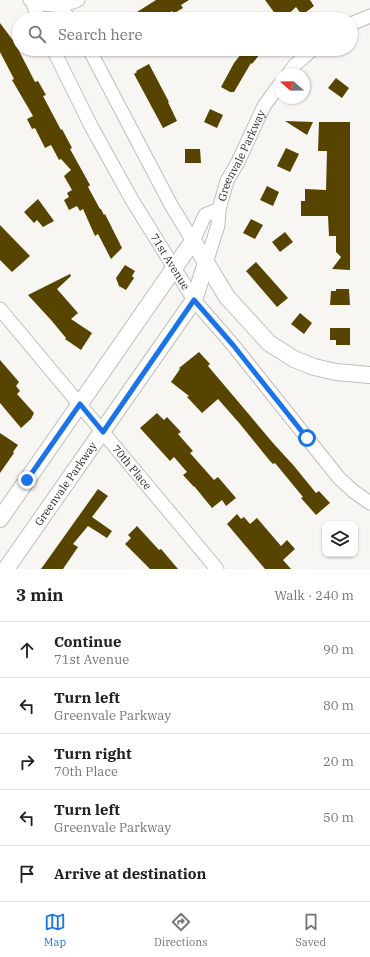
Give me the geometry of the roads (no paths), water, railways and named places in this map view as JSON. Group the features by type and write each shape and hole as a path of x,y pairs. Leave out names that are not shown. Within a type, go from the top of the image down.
{"street":[{"path":"31,1 44,5 58,5 78,0"},
{"path":"31,1 36,12"},
{"path":"58,5 64,12"},
{"path":"358,21 370,16"},
{"name":"71st Avenue","path":"57,56 121,180 194,300 233,345 339,478 353,491 370,503"},
{"path":"93,56 171,205 227,297 269,343 294,359 314,367 336,372 370,375"},
{"path":"293,68 305,56"},
{"name":"Greenvale Parkway","path":"6,569 194,300 218,225 219,209 227,181 238,162 264,106 274,92"},
{"name":"Greenvale Parkway","path":"0,519 193,241 206,215 219,209"},
{"name":"70th Place","path":"0,309 218,569"}]}
